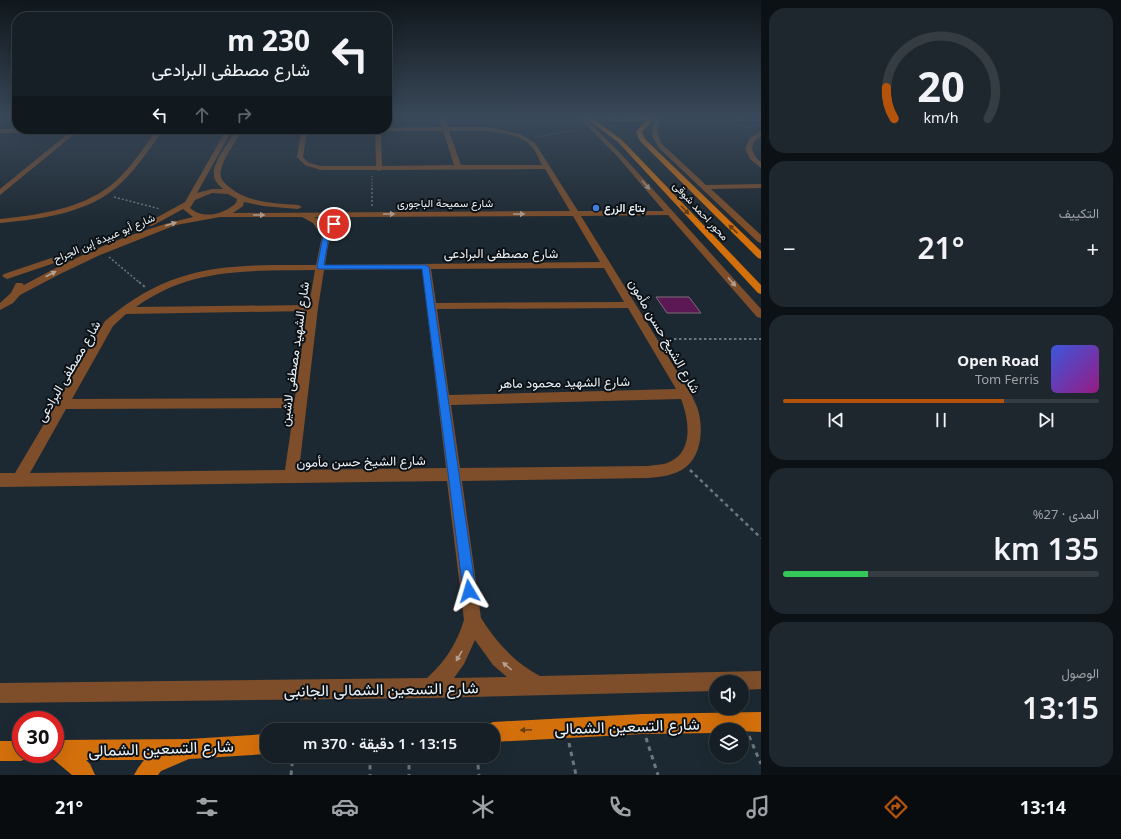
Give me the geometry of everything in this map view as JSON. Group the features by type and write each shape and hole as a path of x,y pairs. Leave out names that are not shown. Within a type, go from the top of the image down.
{"main road":[{"name":"محور احمد شوقى","path":"630,152 761,291"},
{"name":"محور احمد شوقى","path":"654,152 761,256"},
{"name":"شارع التسعين الشمالى","path":"500,732 642,724 752,722"},
{"name":"شارع التسعين الشمالى","path":"64,750 189,749 260,744"},
{"path":"145,775 154,764 189,749"},
{"path":"0,751 12,751"},
{"path":"64,756 83,771 84,775"}],"street":[{"path":"0,193 49,152"},
{"path":"0,221 31,217 57,211 103,194 119,181 143,152"},
{"path":"204,217 189,212 186,208 187,203 220,152"},
{"path":"220,215 236,208 240,204 241,199 224,186 217,174 218,166 225,152"},
{"path":"300,152 303,160 308,164 330,169 548,167"},
{"path":"375,169 376,152"},
{"path":"453,152 458,168"},
{"name":"شارع الشيخ حسن مأمون","path":"0,480 648,472 665,470 682,462 692,448 695,433 693,414 685,394 538,152"},
{"path":"617,152 761,315"},
{"path":"668,152 761,240"},
{"path":"749,152 761,166"},
{"path":"704,187 761,186"},
{"name":"شارع أبو عبيدة إبن الجراح","path":"4,276 67,256 147,225 187,203 193,197 217,191 231,192"},
{"name":"شارع سميحة الباجورى","path":"241,199 263,204 289,207 574,210 670,213"},
{"name":"شارع سميحة الباجورى","path":"220,215 574,210 663,205"},
{"name":"شارع الشهيد مصطفى لاشين","path":"291,476 313,308 326,236 334,224 344,214"},
{"name":"شارع أبو عبيدة إبن الجراح","path":"0,312 14,296 66,266 165,225 185,220 220,215"},
{"path":"304,215 316,221 326,236"},
{"name":"شارع مصطفى البرادعى","path":"19,480 110,324 123,311 152,292 187,276 223,269 607,265"},
{"path":"426,267 473,620 486,643 505,664 528,680 540,686"},
{"path":"0,306 14,296 19,287 18,282 14,278 4,276"},
{"path":"432,306 631,305"},
{"path":"123,311 313,308"},
{"name":"شارع الشهيد محمود ماهر","path":"444,400 685,394"},
{"path":"64,404 301,403"},
{"path":"431,688 444,677 463,650 473,620"},
{"name":"شارع التسعين الشمالى الجانبى","path":"0,693 431,688 761,680"}],"path":[{"path":"372,207 375,169"},
{"path":"103,194 172,212"},
{"path":"101,251 152,292"},
{"path":"652,339 761,339"},
{"path":"682,462 761,538"},
{"path":"752,722 761,764"},
{"path":"642,724 658,775"},
{"path":"565,728 576,775"},
{"path":"291,775 292,763"},
{"path":"370,763 370,775"},
{"path":"409,763 409,775"},
{"path":"477,763 479,775"}],"building":[{"path":"656,297 689,297 701,313 667,313"}],"place":[{"name":"بتاع الزرع","path":"596,208"}],"route":[{"path":"334,224 326,236 320,267 426,267 469,591"}]}
